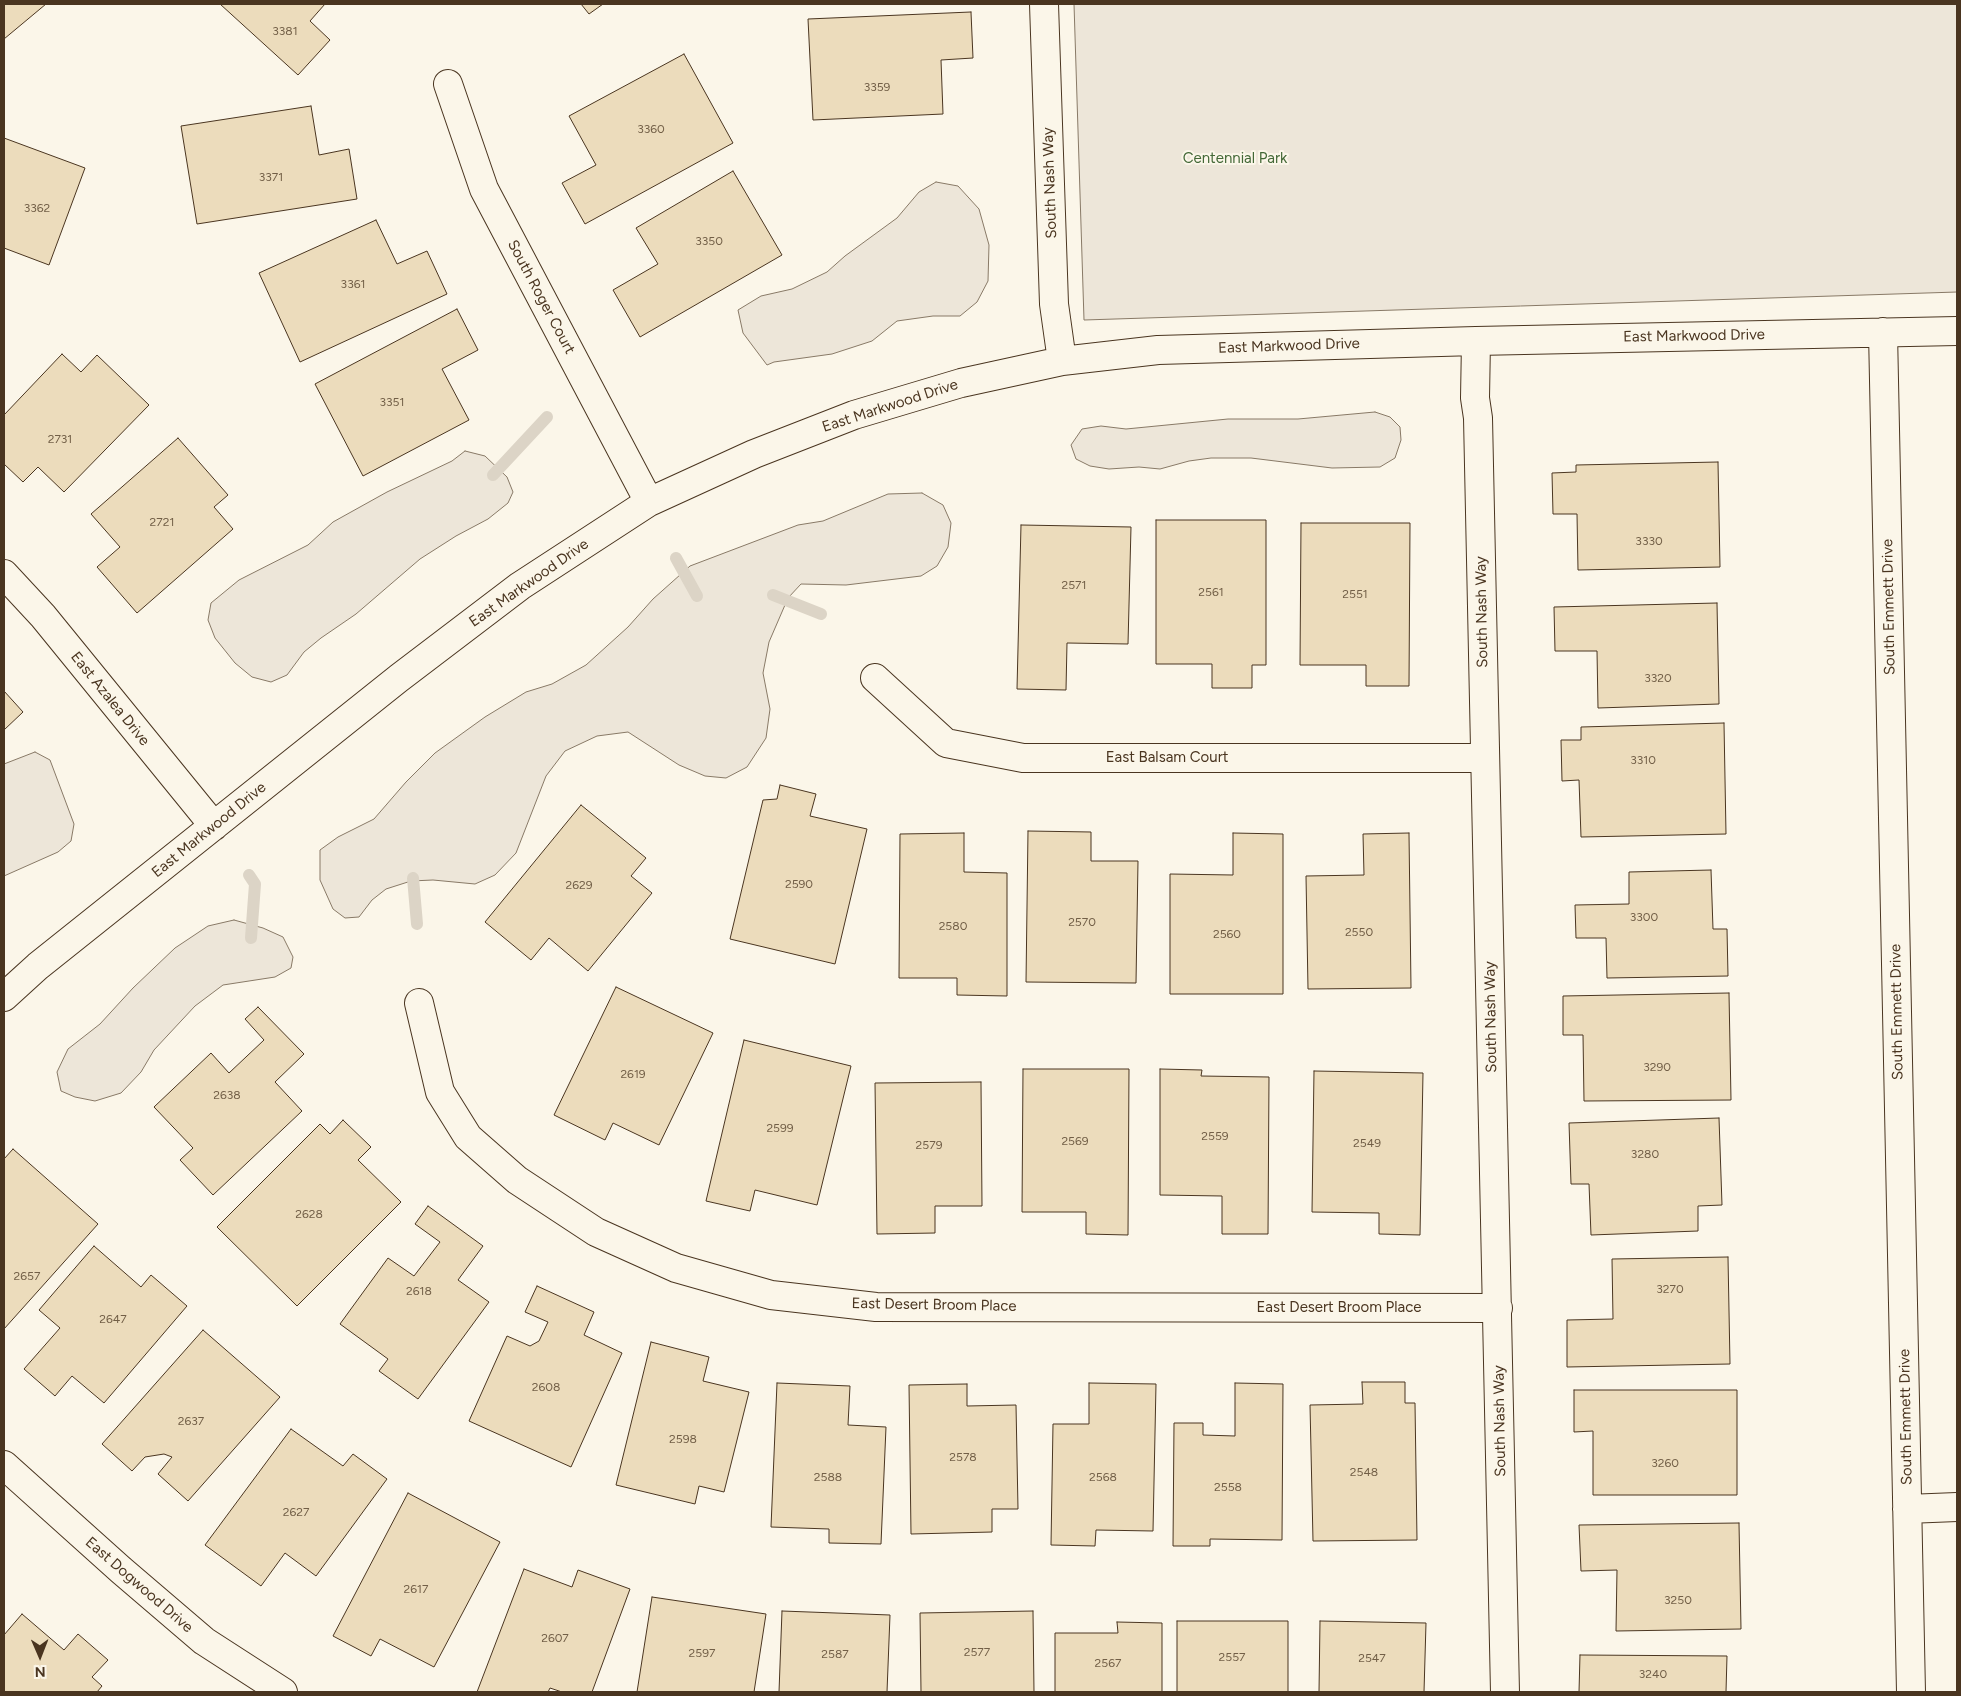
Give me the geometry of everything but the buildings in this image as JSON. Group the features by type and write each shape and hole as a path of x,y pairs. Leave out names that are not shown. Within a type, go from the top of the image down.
{"street":[{"name":"South Nash Way","path":"1044,4 1054,304 1062,361"},
{"name":"South Roger Court","path":"448,84 484,189 649,502"},
{"name":"East Markwood Drive","path":"4,997 38,966 399,678 520,586 649,502 754,454 854,415 962,383 1062,361 1158,350 1957,331"},
{"name":"South Emmett Drive","path":"1883,332 1911,1692"},
{"name":"South Nash Way","path":"1476,341 1475,398 1478,418 1505,1692"},
{"name":"East Azalea Drive","path":"4,574 43,616 214,826"},
{"name":"East Balsam Court","path":"875,678 946,742 1023,758 1484,758"},
{"name":"East Desert Broom Place","path":"419,1003 440,1092 468,1138 517,1180 596,1232 676,1268 771,1295 876,1307 1498,1308"},
{"name":"East Dogwood Drive","path":"4,1465 121,1570 204,1641 283,1692"},
{"path":"1908,1509 1957,1507"}],"green space":[{"name":"Centennial Park","path":"1074,4 1957,4 1957,292 1084,320"},
{"path":"936,182 958,186 979,209 989,245 988,281 977,302 960,316 933,316 897,321 872,341 832,354 774,362 767,365 743,333 738,310 761,296 792,289 827,272 845,256 897,218 919,192"},
{"path":"1375,412 1390,417 1400,427 1401,440 1395,458 1380,467 1332,468 1251,458 1211,458 1189,461 1160,469 1139,467 1109,469 1090,466 1076,459 1071,445 1082,429 1101,426 1126,429 1228,419 1298,419"},
{"path":"465,451 485,456 507,477 513,492 508,503 488,519 456,536 420,559 356,614 304,652 287,675 271,682 252,677 235,663 215,638 208,620 211,603 239,580 308,545 333,522 387,492 452,461"},
{"path":"922,493 943,505 951,523 948,547 937,566 921,576 846,585 801,584 788,598 769,642 763,673 770,709 766,738 747,767 726,778 705,776 679,765 628,732 597,736 565,751 546,776 516,853 495,875 475,884 433,880 411,881 386,889 372,900 359,917 345,918 333,909 320,880 320,850 338,837 374,819 406,782 435,753 485,717 526,692 552,684 586,665 628,627 653,599 690,566 798,525 823,521 888,494"},
{"path":"35,752 50,760 74,824 71,841 58,852 4,876 4,764"},
{"path":"234,920 263,928 283,937 293,957 291,968 275,977 223,985 195,1006 154,1050 141,1072 121,1093 95,1101 75,1097 61,1091 57,1072 68,1049 100,1024 133,988 175,948 208,926"}],"waterway":[{"path":"493,475 547,417"},
{"path":"676,558 697,596"},
{"path":"773,595 821,614"},
{"path":"249,875 255,884 251,938"},
{"path":"413,878 417,924"}]}
